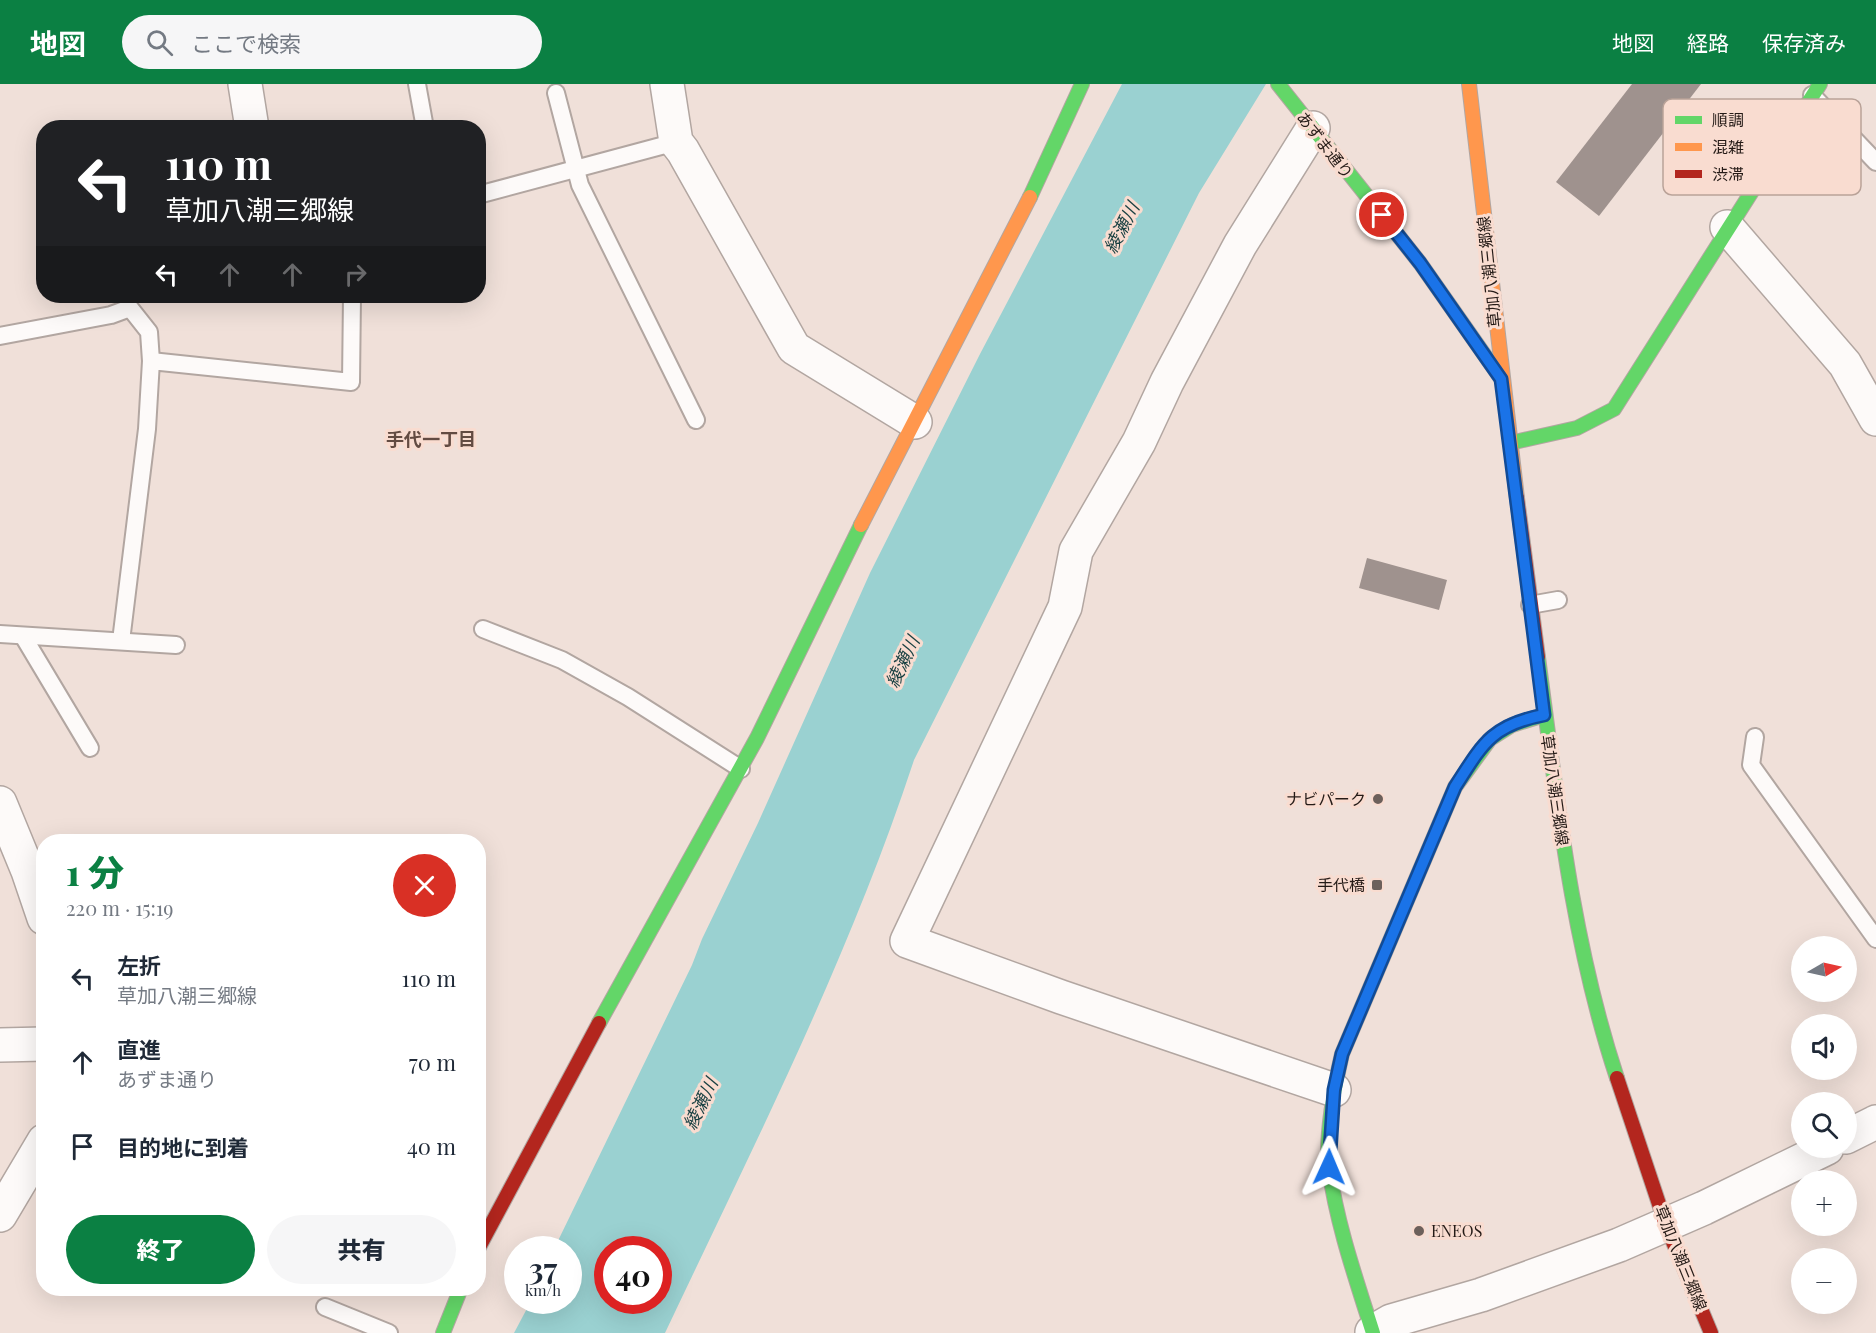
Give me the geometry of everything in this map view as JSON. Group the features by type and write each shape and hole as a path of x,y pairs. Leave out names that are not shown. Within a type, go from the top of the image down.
{"street":[{"path":"245,84 251,120"},
{"path":"667,84 676,142 794,348 915,422"},
{"path":"486,1234 558,1096 741,769 844,556 1018,222 1082,84"},
{"name":"あずま通り","path":"1278,84 1420,263 1501,379"},
{"name":"草加八潮三郷線","path":"1469,84 1501,379 1564,855 1594,996 1666,1225 1711,1333"},
{"path":"1313,128 1240,245 1167,382 1139,442 1076,551 1065,607 907,941 1061,997 1334,1090"},
{"path":"1510,443 1572,431 1595,422 1614,409 1748,195"},
{"path":"1727,227 1845,364 1876,419"},
{"path":"1544,715 1521,719 1503,727 1481,746 1455,787 1342,1054 1334,1090 1329,1167 1344,1241 1372,1333 1391,1320 1481,1295 1666,1225 1806,1158"},
{"path":"0,803 7,837 36,900"},
{"path":"0,1045 36,1044"},
{"path":"1857,1132 1876,1122"},
{"path":"0,1215 36,1154"},
{"path":"443,1333 458,1296"}],"lane":[{"path":"417,84 424,120"},
{"path":"556,93 580,185 696,420"},
{"path":"486,193 676,142"},
{"path":"1861,144 1876,162"},
{"path":"0,336 111,315 124,303"},
{"path":"121,641 147,429 151,361 149,332 126,303"},
{"path":"151,361 351,382 352,303"},
{"path":"1530,605 1558,600"},
{"path":"483,629 562,660 628,697 741,769"},
{"path":"0,634 176,645"},
{"path":"23,636 90,748"},
{"path":"1755,737 1751,765 1876,939"},
{"path":"325,1307 389,1333"}],"water":[{"name":"綾瀬川","path":"1122,84 1266,84 1199,193 914,760 860,907 830,979 766,1121 665,1333 514,1333 524,1314 582,1314 582,1236 560,1236 692,965 870,573 980,354"}],"building":[{"path":"1632,84 1701,84 1689,99 1663,99 1663,133 1599,216 1556,182"},
{"path":"1367,558 1447,580 1439,610 1359,588"}],"traffic: fast":[{"path":"1030,197 1082,84"},
{"path":"1278,84 1420,263 1500,377"},
{"path":"1810,99 1820,84"},
{"path":"1510,443 1577,428 1614,409 1750,195"},
{"path":"599,1023 757,738 861,525"},
{"path":"1538,657 1559,817 1577,922 1601,1027 1617,1078"},
{"path":"1373,1333 1342,1231 1329,1168 1330,1127 1342,1054 1455,787 1490,739 1512,725 1544,715"},
{"path":"443,1333 458,1296"}],"traffic: slow":[{"path":"1469,84 1517,498"},
{"path":"861,525 1030,197"}],"traffic: jam":[{"path":"1517,498 1538,657"},
{"path":"486,1234 599,1023"},
{"path":"1617,1078 1666,1225 1711,1333"}],"place":[{"name":"ナビパーク","path":"1378,799"},
{"name":"手代橋","path":"1377,885"},
{"name":"ENEOS","path":"1419,1231"}],"district":[{"name":"手代一丁目","path":"431,440"}],"route":[{"path":"1329,1167 1334,1090 1342,1054 1455,787 1481,746 1503,727 1521,719 1544,715 1501,379 1420,263 1382,215"}]}
